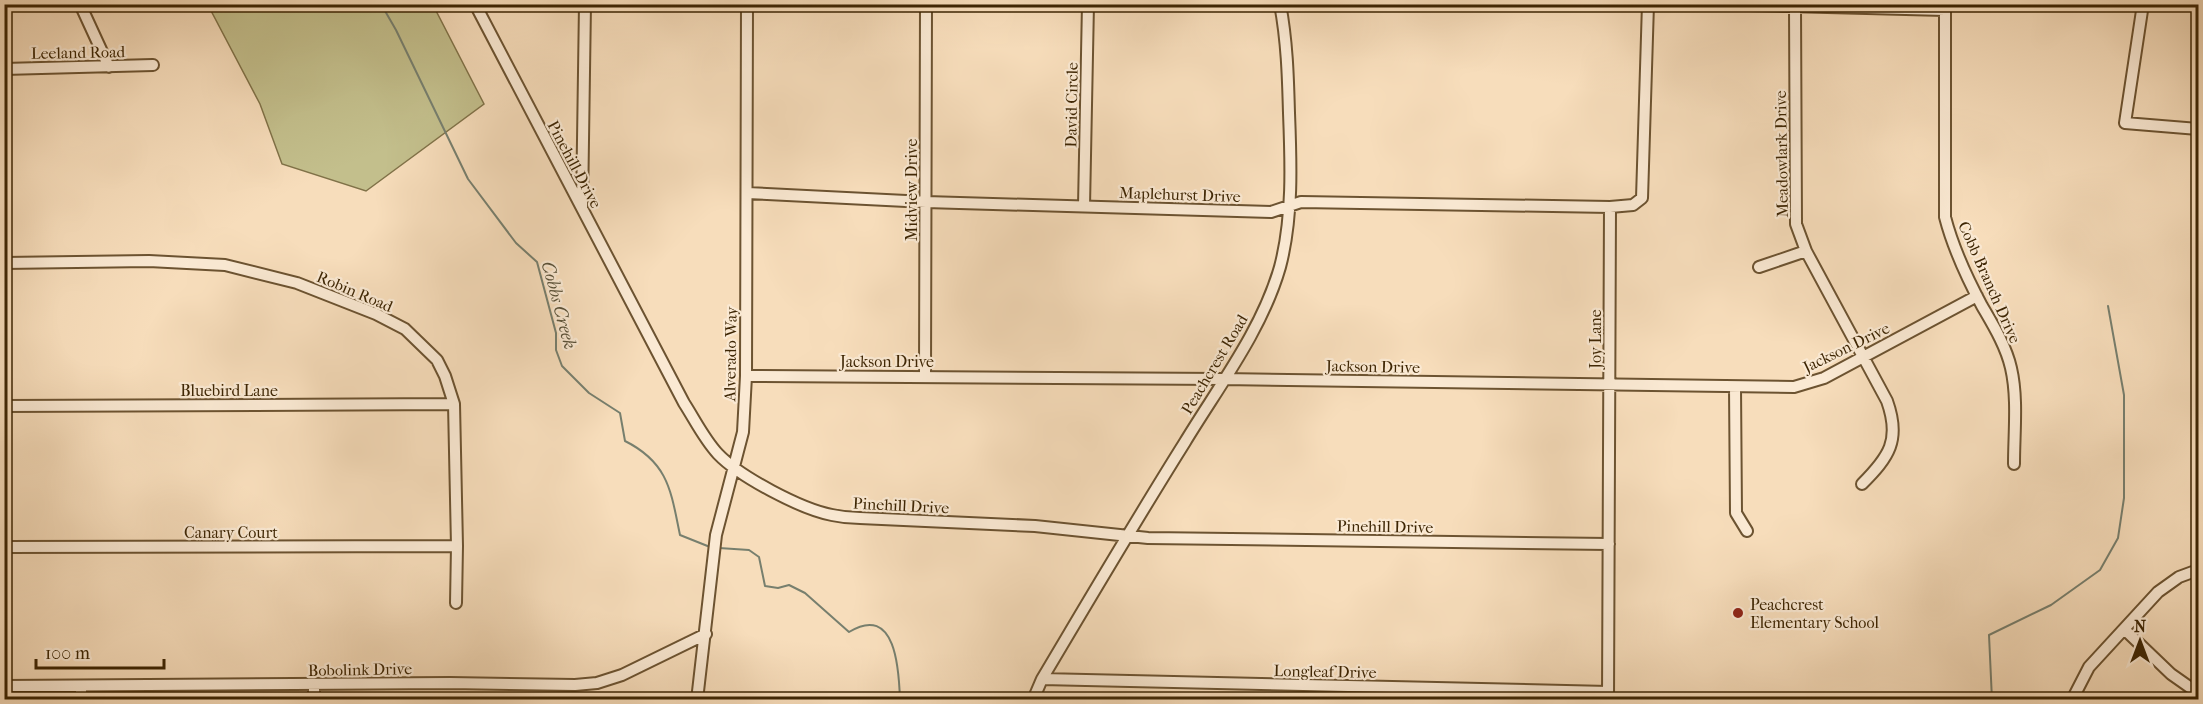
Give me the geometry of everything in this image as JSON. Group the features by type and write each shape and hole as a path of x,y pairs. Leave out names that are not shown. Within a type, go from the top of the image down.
{"street":[{"path":"81,4 109,66"},
{"name":"Pinehill Drive","path":"475,4 684,404 718,454 735,469 795,502 831,515 860,519 1035,526 1160,538 1609,544"},
{"path":"582,210 585,4"},
{"name":"Alverado Way","path":"697,699 716,535 744,432 747,4"},
{"name":"Midview Drive","path":"925,376 926,4"},
{"name":"David Circle","path":"1084,206 1088,4"},
{"name":"Peachcrest Road","path":"1033,699 1042,679 1127,534 1250,336 1280,266 1288,207 1290,148 1287,50 1280,4"},
{"path":"1610,207 1633,205 1642,198 1648,4"},
{"path":"1708,4 1945,8"},
{"path":"2144,4 2125,123 2199,129"},
{"name":"Meadowlark Drive","path":"1795,7 1796,224 1806,251 1887,401 1894,428 1886,457 1862,484"},
{"name":"Cobb Branch Drive","path":"1945,8 1945,217 1951,239 1977,296 2000,338 2011,367 2014,464"},
{"name":"Leeland Road","path":"4,69 153,65"},
{"name":"Maplehurst Drive","path":"747,193 926,202 1271,212 1301,202 1610,207"},
{"name":"Joy Lane","path":"1608,696 1610,207"},
{"path":"1759,267 1806,251"},
{"name":"Robin Road","path":"4,263 149,261 225,265 297,283 376,314 405,329 437,360 445,375 454,404 456,603"},
{"name":"Jackson Drive","path":"746,376 1223,379 1794,387 1824,378 1977,296"},
{"path":"1735,387 1736,513 1747,531"},
{"name":"Bluebird Lane","path":"4,406 454,404"},
{"name":"Canary Court","path":"4,547 457,546"},
{"path":"2072,699 2089,667 2158,592 2179,577 2199,570"},
{"path":"2124,628 2171,674 2199,693"},
{"name":"Bobolink Drive","path":"4,686 597,683 622,675 706,634"},
{"name":"Longleaf Drive","path":"1042,679 1608,696"},
{"path":"314,685 314,699"},
{"path":"81,686 81,699"}],"shaded area":[{"path":"208,5 433,5 484,104 366,191 282,164 260,104"}],"waterway":[{"name":"Cobbs Creek","path":"381,4 396,30 468,179 516,243 537,262 556,333 556,350 562,366 589,393 620,413 625,441 651,459 666,480 680,535 710,547"},
{"path":"1992,700 1989,635 2051,605 2100,570 2118,538 2124,498 2124,395 2108,306"},
{"name":"Cobbs Creek","path":"719,548 749,550 759,557 765,586 778,588 789,585 805,593 849,632 865,625 877,626 886,633 896,658 900,700"}],"place":[{"name":"Peachcrest Elementary School","path":"1738,613"}]}
